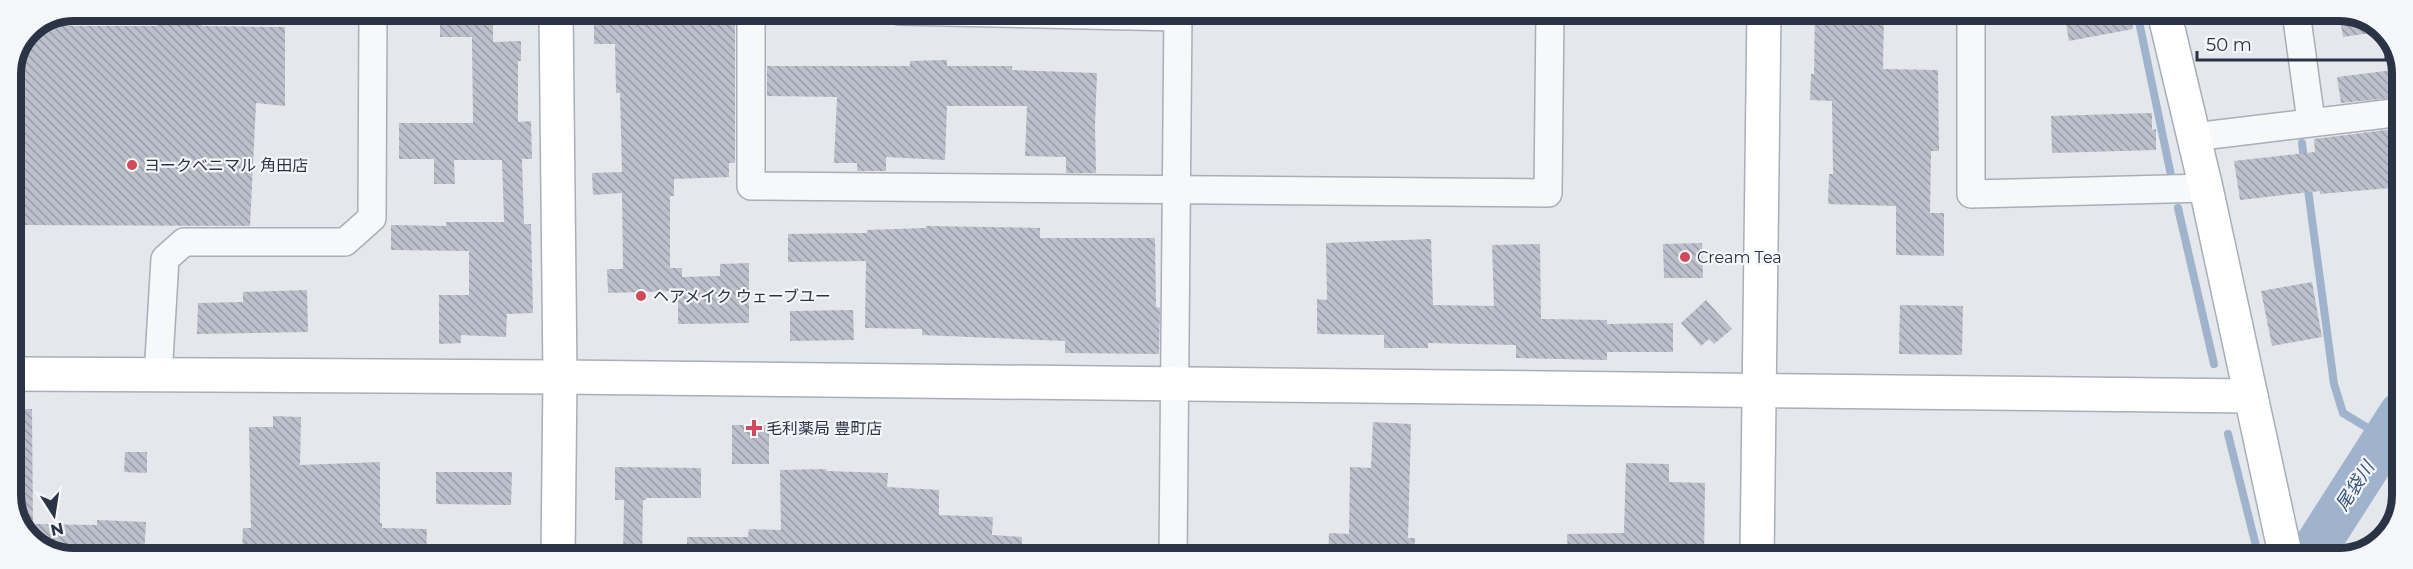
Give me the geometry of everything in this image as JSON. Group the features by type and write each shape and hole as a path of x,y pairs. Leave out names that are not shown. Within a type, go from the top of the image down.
{"street":[{"path":"158,376 165,259 184,242 345,242 372,218 373,21"},
{"path":"556,21 560,377 558,548"},
{"path":"751,21 752,186 1548,193 1550,21"},
{"path":"1173,548 1178,21"},
{"path":"1757,548 1764,21"},
{"path":"1971,21 1971,194 2206,188"},
{"path":"2166,21 2206,188 2284,548"},
{"path":"2297,21 2311,121"},
{"path":"2194,137 2392,113"},
{"path":"21,374 560,377 2251,396"}],"building":[{"name":"ヨークベニマル 角田店","path":"157,21 202,21 202,26 285,27 285,106 256,103 250,226 21,225 21,74 22,63 30,44 36,36 52,26 157,26"},
{"path":"440,21 493,21 493,42 521,41 521,61 518,61 518,122 531,121 532,159 522,159 524,224 531,224 533,313 507,314 506,337 461,335 461,343 439,344 439,295 469,295 469,251 391,250 391,225 446,226 446,222 504,222 502,160 454,160 455,184 434,184 434,159 399,159 399,123 473,123 472,37 440,37"},
{"path":"594,21 735,21 735,163 729,163 729,177 674,179 674,196 670,196 670,268 682,268 682,277 720,276 720,264 749,263 749,323 678,324 678,291 608,293 607,269 623,269 622,193 593,195 592,173 622,172 620,93 616,93 615,44 594,44"},
{"path":"1815,21 1884,21 1883,69 1938,70 1939,151 1931,151 1930,213 1944,213 1944,256 1896,255 1896,206 1828,204 1829,174 1833,174 1832,101 1810,100 1811,74 1814,74"},
{"path":"2066,21 2132,21 2133,29 2069,41"},
{"path":"2340,21 2356,24 2372,33 2343,37"},
{"path":"947,60 947,66 1012,66 1012,70 1097,73 1096,173 1066,173 1066,157 1025,156 1027,106 947,106 945,160 886,157 886,171 857,171 857,163 834,163 837,97 767,96 767,66 910,66 910,61"},
{"path":"2392,70 2392,98 2341,103 2337,77"},
{"path":"2152,113 2152,130 2156,129 2156,150 2052,153 2051,116"},
{"path":"2392,129 2392,188 2320,194 2320,191 2240,200 2234,161 2315,152 2314,139"},
{"path":"926,226 1040,228 1040,238 1155,238 1156,307 1160,308 1159,354 1065,353 1065,341 922,335 922,329 865,328 866,261 788,262 788,234 867,233 867,230 926,228"},
{"path":"1431,239 1433,305 1494,306 1492,245 1540,244 1541,319 1607,320 1607,324 1673,323 1673,352 1607,352 1607,360 1516,358 1516,345 1428,343 1428,348 1384,348 1384,335 1317,334 1317,299 1327,300 1326,243"},
{"path":"1702,243 1703,278 1664,278 1663,244"},
{"path":"2312,282 2322,337 2272,346 2261,291"},
{"path":"307,290 308,332 197,334 198,303 243,302 243,292"},
{"path":"1706,300 1732,329 1714,344 1709,339 1701,346 1681,323"},
{"path":"1900,305 1963,306 1962,355 1899,354"},
{"path":"853,310 854,340 790,341 790,311"},
{"path":"21,409 32,409 33,524 97,525 97,520 146,522 145,548 63,547 39,535 28,522 21,499"},
{"path":"273,416 301,417 300,465 380,462 380,523 382,523 382,528 427,529 426,548 242,548 243,528 251,528 249,427 273,427"},
{"path":"1373,422 1411,424 1408,538 1415,538 1414,548 1328,548 1329,533 1349,534 1350,467 1371,468"},
{"path":"732,425 769,425 769,464 732,464"},
{"path":"125,452 147,452 147,473 124,472"},
{"path":"1626,463 1669,464 1669,482 1705,483 1704,548 1568,548 1567,534 1624,533"},
{"path":"615,467 701,468 701,498 646,498 643,500 642,548 623,548 624,500 615,500"},
{"path":"826,469 826,471 888,473 887,487 939,490 939,515 993,517 992,535 1022,537 1022,548 687,548 687,537 748,537 749,529 781,530 780,470"},
{"path":"436,472 512,472 511,505 436,504"}],"waterway":[{"path":"2139,21 2172,180"},
{"path":"2302,143 2304,161"},
{"path":"2307,182 2334,384 2343,413 2386,439"},
{"path":"2178,208 2214,364"},
{"name":"尾袋川","path":"2315,548 2392,428"},
{"path":"2228,434 2256,548"}],"place":[{"name":"ヨークベニマル 角田店","path":"132,165"},
{"name":"Cream Tea","path":"1685,257"},
{"name":"ヘアメイク ウェーブユー","path":"641,296"},
{"name":"毛利薬局 豊町店","path":"754,428"}]}
